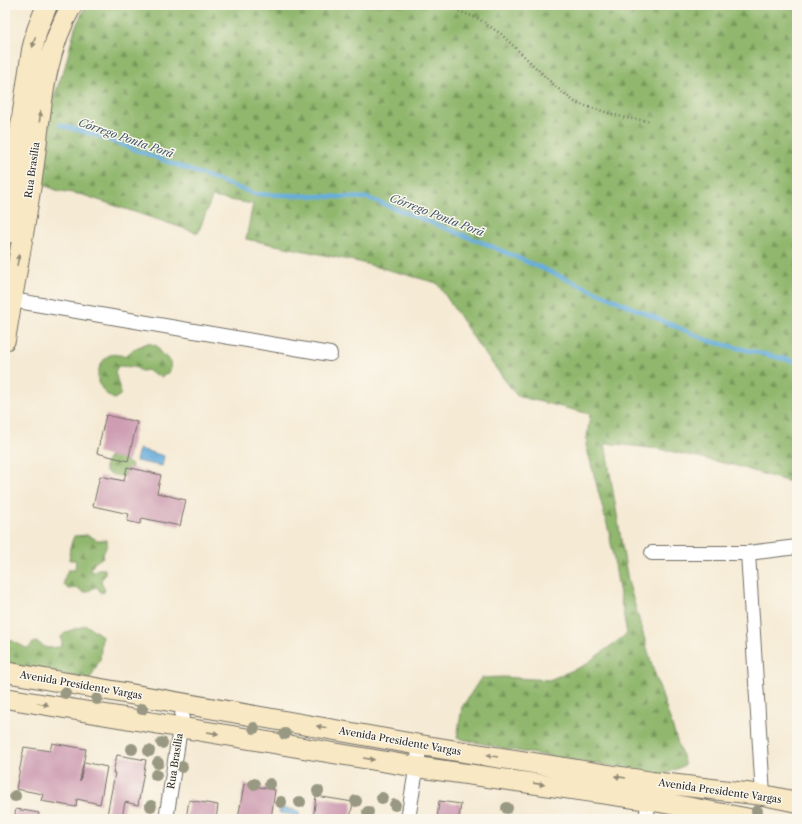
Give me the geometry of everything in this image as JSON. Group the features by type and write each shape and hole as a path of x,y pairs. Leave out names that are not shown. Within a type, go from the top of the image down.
{"main road":[{"name":"Rua Brasília","path":"5,234 32,50 37,30 48,5"},
{"name":"Rua Brasília","path":"5,340 32,177 45,75 58,33 72,5"},
{"name":"Avenida Presidente Vargas","path":"5,672 184,703 419,756 750,819"},
{"name":"Avenida Presidente Vargas","path":"5,698 181,728 419,756"},
{"name":"Avenida Presidente Vargas","path":"649,800 763,795 797,802"}],"street":[{"path":"12,300 330,354"},
{"path":"652,553 748,553 797,547"},
{"path":"748,553 763,795"},
{"name":"Rua Brasília","path":"166,819 184,703"},
{"path":"408,819 419,756"}],"path":[{"path":"444,5 479,18 502,34 556,87 576,102 625,118 650,121"}],"green space":[{"path":"86,5 797,5 797,76 793,100 797,101 797,483 737,466 660,449 605,443 628,581 652,665 685,765 663,775 511,750 457,738 462,707 481,678 502,677 549,680 583,666 627,634 609,532 586,445 590,414 517,396 479,346 437,283 359,262 246,239 253,204 212,197 198,233 83,195 56,190 24,176 65,67 75,28"},
{"path":"148,343 157,346 160,352 168,358 171,368 170,371 162,377 146,370 141,371 134,367 118,366 115,372 121,394 114,399 108,395 103,390 98,379 98,373 103,361 110,355 126,355 134,349"},
{"path":"110,456 120,458 132,465 131,471 127,476 110,474 105,471 105,464"},
{"path":"88,535 97,540 107,540 103,557 94,563 91,569 92,572 98,569 105,569 105,575 101,580 105,589 104,592 101,593 98,588 95,587 87,592 83,592 78,588 68,589 64,585 64,579 68,570 75,570 76,560 70,560 69,554 74,536"},
{"path":"86,625 102,636 100,659 90,679 24,668 8,662 5,663 5,637 26,648 29,648 36,642 47,648 60,647 62,644 61,637 63,634"}],"water":[{"path":"139,449 164,456 162,466 136,461"},
{"path":"280,807 299,811 299,816 279,813"}],"building":[{"path":"106,415 137,422 128,461 97,453"},
{"path":"127,467 161,475 157,493 186,500 180,526 142,518 140,524 127,521 129,514 93,506 100,476 124,481"},
{"path":"52,743 86,749 80,781 84,762 107,767 100,804 77,799 76,807 41,801 43,794 16,789 24,747 50,751"},
{"path":"117,755 146,760 138,805 125,802 122,818 107,815"},
{"path":"244,784 275,790 271,819 238,819"},
{"path":"316,796 353,802 350,819 313,819"},
{"path":"189,800 218,805 216,819 186,819"},
{"path":"439,801 461,804 459,819 437,819"},
{"path":"16,809 39,813 38,819 14,819"},
{"path":"361,816 375,818 375,819 360,819"}],"waterway":[{"name":"Córrego Ponta Porã","path":"60,125 92,134 255,194 368,198 486,244 709,341 797,362"}]}
